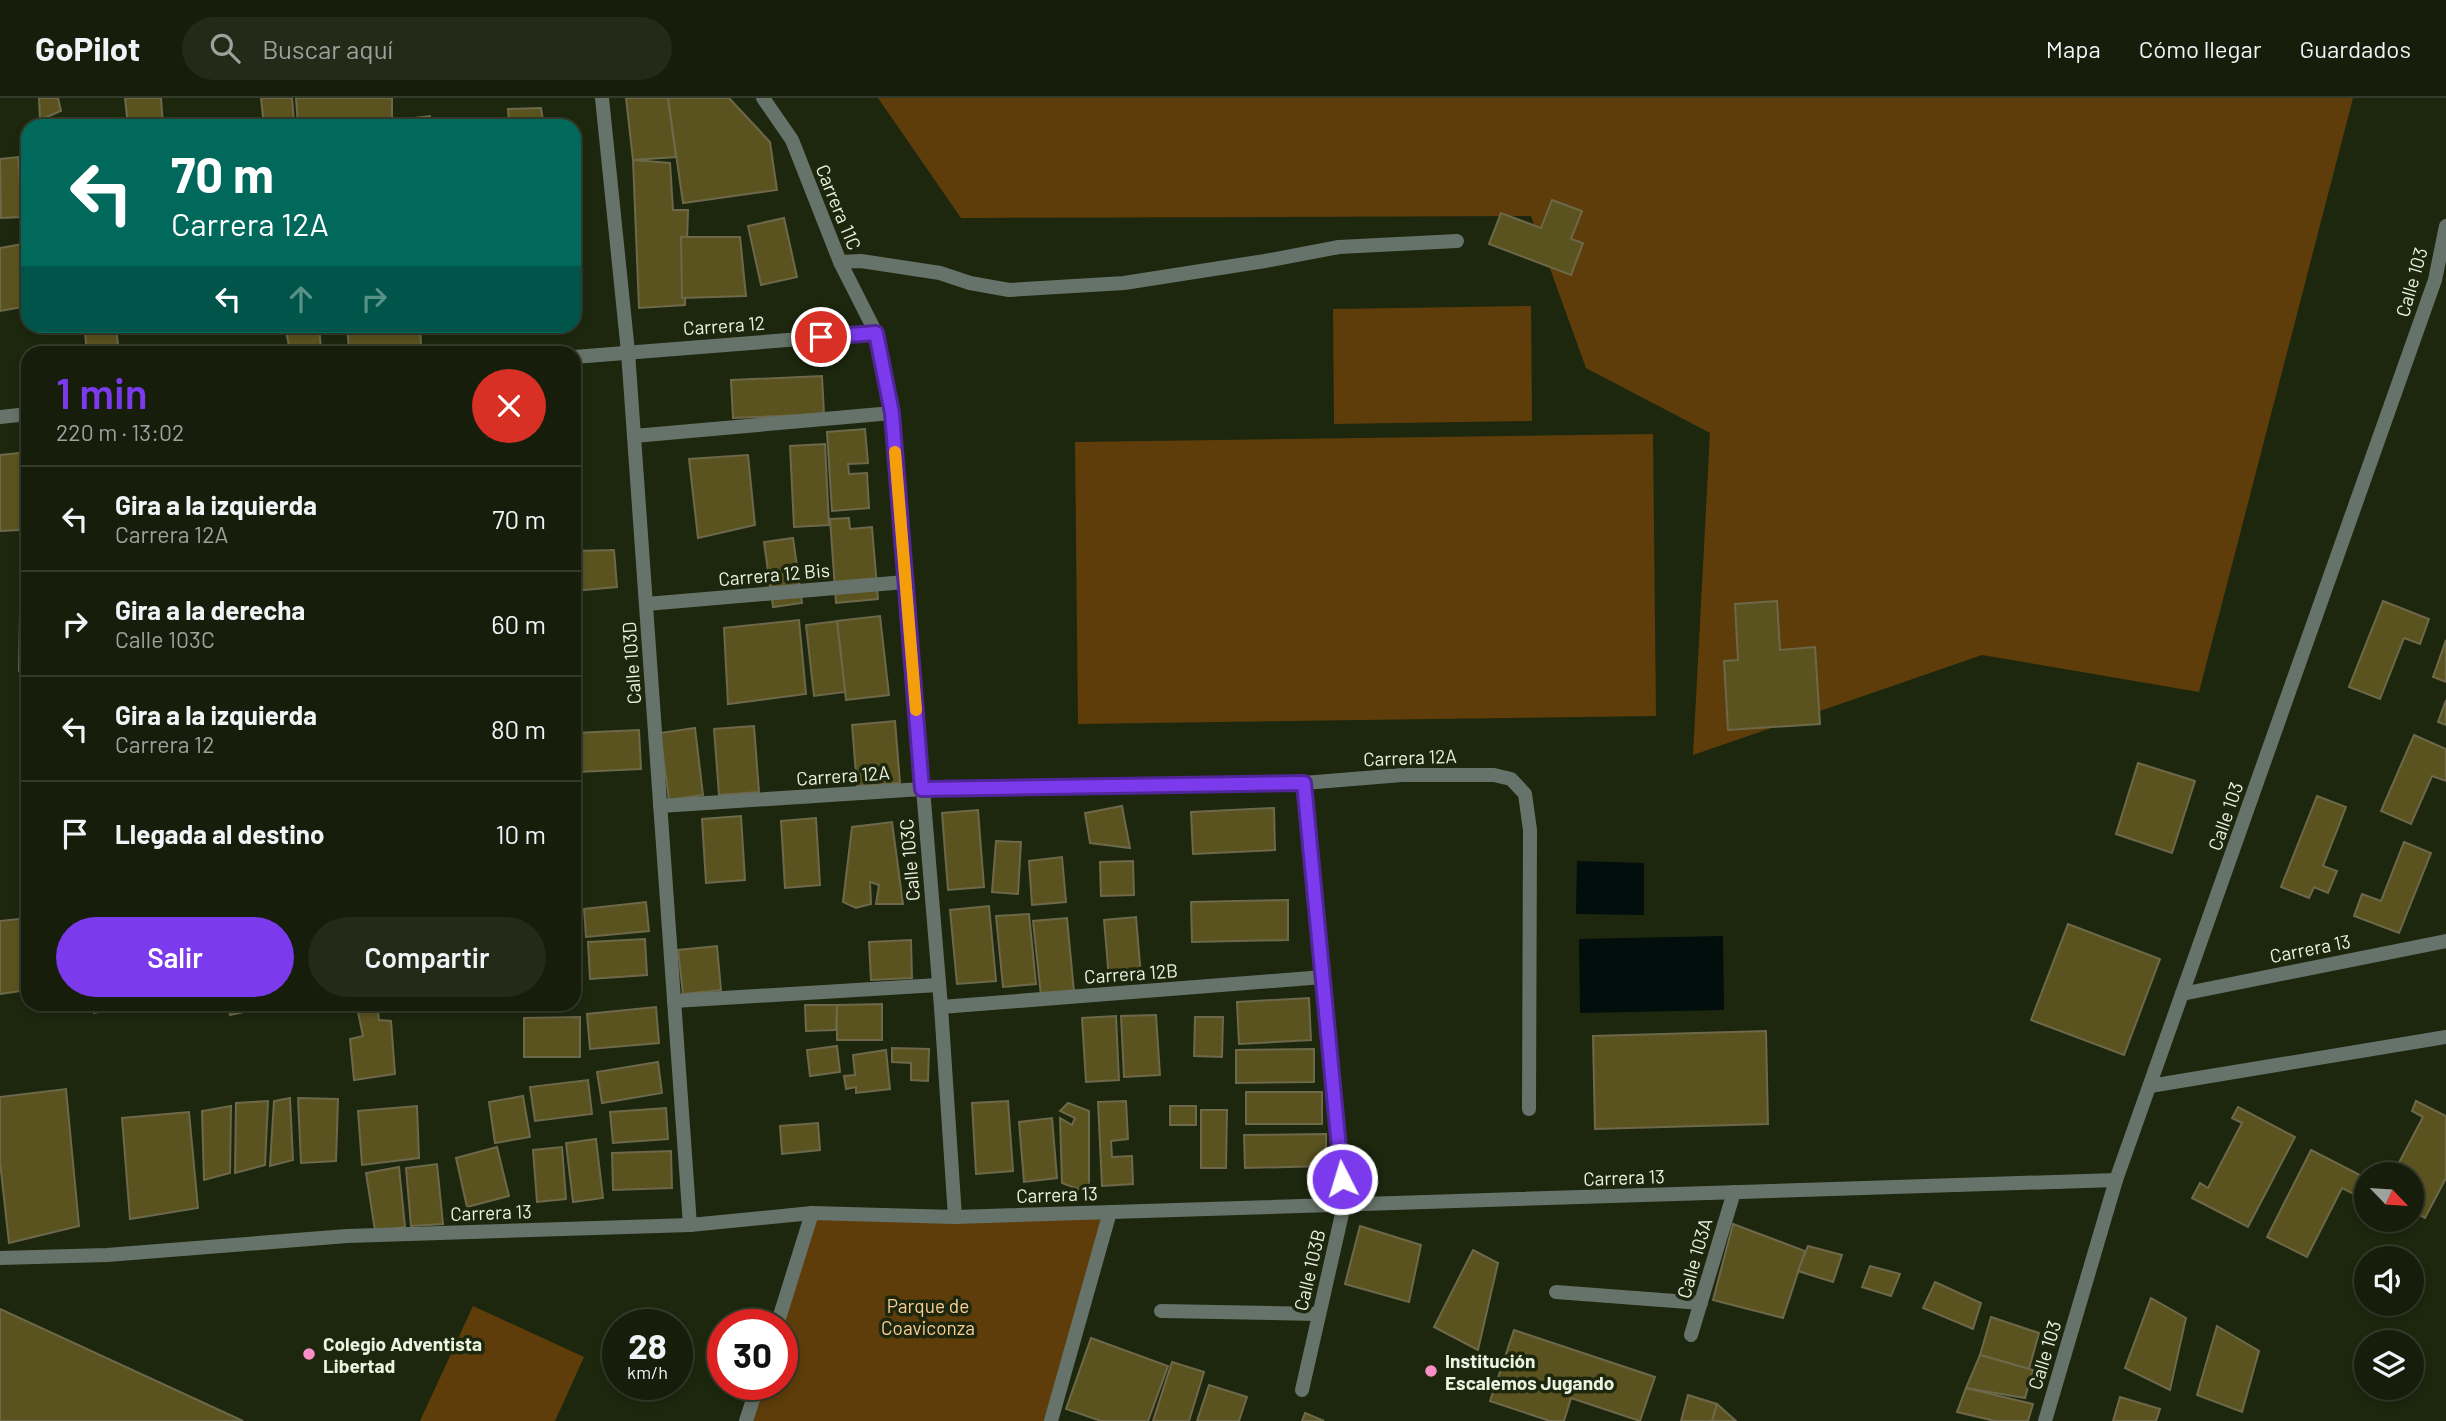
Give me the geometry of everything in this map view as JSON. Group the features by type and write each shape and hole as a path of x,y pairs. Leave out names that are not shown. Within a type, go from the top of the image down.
{"street":[{"name":"Calle 103D","path":"602,98 628,352 690,1225"},
{"name":"Carrera 11C","path":"763,98 792,140 840,262 876,333"},
{"name":"Calle 103","path":"2045,1421 2116,1180 2435,280 2446,226"},
{"path":"840,262 861,261 940,273 970,283 1009,290 1124,283 1339,247 1457,241"},
{"name":"Carrera 12","path":"581,356 876,333"},
{"name":"Calle 103C","path":"876,333 892,413 942,1007 955,1217"},
{"path":"634,436 892,413"},
{"path":"0,417 21,415"},
{"name":"Carrera 12 Bis","path":"646,604 905,582"},
{"name":"Carrera 12A","path":"660,806 922,789 1304,783 1402,775 1494,775 1511,779 1525,794 1530,830 1529,1109"},
{"name":"Calle 103B","path":"1302,1390 1344,1205 1304,783"},
{"name":"Carrera 13","path":"2182,994 2446,941"},
{"name":"Carrera 12B","path":"942,1007 1323,977"},
{"path":"674,1000 939,985"},
{"path":"2150,1086 2446,1037"},
{"name":"Carrera 13","path":"0,1258 107,1255 347,1236 690,1225 812,1213 955,1217 2116,1180"},
{"name":"Calle 103A","path":"1692,1335 1734,1192"},
{"path":"1051,1421 1110,1212"},
{"path":"782,1309 812,1213"},
{"path":"1556,1292 1701,1303"},
{"path":"1160,1311 1318,1314"},
{"path":"747,1421 753,1400"}],"green space":[{"path":"878,98 2353,98 2199,692 1982,655 1693,755 1710,433 1586,368 1531,216 961,218"},
{"path":"1531,306 1532,421 1334,424 1333,309"},
{"path":"1653,434 1656,716 1078,724 1075,442"},
{"name":"Parque de Coaviconza","path":"1110,1212 1046,1421 747,1421 753,1400 798,1400 798,1309 786,1309 812,1213"},
{"path":"473,1306 584,1357 555,1421 420,1421"}],"shaded area":[{"path":"1577,861 1644,863 1644,915 1576,914"},
{"path":"1723,936 1724,1010 1580,1013 1579,939"}],"building":[{"path":"39,98 58,98 61,111 40,119"},
{"path":"125,98 161,98 162,119 127,119"},
{"path":"261,98 292,98 294,119 263,119"},
{"path":"296,98 392,98 392,119 298,119"},
{"path":"626,98 668,98 676,157 633,160"},
{"path":"668,98 729,98 770,142 777,190 683,203"},
{"path":"541,108 543,119 509,119 508,109"},
{"path":"430,116 430,119 406,119"},
{"path":"18,157 21,217 1,218 0,159"},
{"path":"633,160 670,163 673,210 688,210 685,305 639,308"},
{"path":"1552,200 1582,211 1571,239 1583,243 1571,275 1489,244 1501,213 1541,228"},
{"path":"784,218 797,277 761,285 748,226"},
{"path":"681,237 740,237 746,296 682,298"},
{"path":"21,244 21,307 0,311 0,248"},
{"path":"85,333 117,333 118,346 86,346"},
{"path":"286,333 320,333 321,346 289,346"},
{"path":"348,333 420,333 421,345 349,346"},
{"path":"822,376 824,414 733,418 731,380"},
{"path":"865,429 868,463 848,464 849,474 867,473 869,508 832,511 827,432"},
{"path":"825,444 829,525 794,527 790,446"},
{"path":"21,453 19,530 0,531 0,455"},
{"path":"748,455 755,525 698,538 689,459"},
{"path":"849,518 850,529 872,527 878,599 836,603 830,519"},
{"path":"793,538 802,603 773,607 764,542"},
{"path":"614,550 617,587 581,590 581,551"},
{"path":"1777,601 1780,650 1815,647 1820,724 1728,730 1724,661 1738,660 1735,604"},
{"path":"2383,601 2429,619 2420,644 2404,638 2380,699 2349,687"},
{"path":"21,611 21,671 19,671"},
{"path":"880,616 889,695 846,700 837,621"},
{"path":"799,620 806,694 728,704 724,628"},
{"path":"837,621 845,692 814,696 806,625"},
{"path":"2446,640 2446,682 2433,677"},
{"path":"2446,700 2446,725 2438,722"},
{"path":"895,721 900,783 857,786 852,725"},
{"path":"754,726 759,792 719,795 714,729"},
{"path":"695,728 703,795 669,800 660,733"},
{"path":"639,730 641,769 581,772 581,733"},
{"path":"2414,735 2446,749 2446,781 2432,776 2411,824 2381,811"},
{"path":"2138,763 2195,781 2172,853 2116,834"},
{"path":"2317,796 2346,807 2323,866 2337,871 2328,893 2314,887 2309,898 2281,887"},
{"path":"1122,806 1130,848 1090,843 1085,813"},
{"path":"1274,808 1275,850 1193,854 1191,812"},
{"path":"978,810 984,887 948,890 942,813"},
{"path":"741,816 745,880 706,883 702,819"},
{"path":"816,818 820,885 785,888 781,821"},
{"path":"892,822 903,904 876,904 879,885 870,882 871,904 856,908 843,902 852,827"},
{"path":"996,841 1021,842 1018,894 992,892"},
{"path":"2404,842 2431,853 2399,933 2354,916 2362,894 2381,901"},
{"path":"1062,857 1066,902 1032,905 1029,861"},
{"path":"1133,861 1134,895 1101,896 1100,862"},
{"path":"1288,900 1288,940 1192,942 1191,902"},
{"path":"646,902 649,931 586,937 584,909"},
{"path":"989,906 996,981 957,984 950,910"},
{"path":"1029,914 1036,984 1003,987 996,916"},
{"path":"1136,917 1141,976 1109,979 1104,920"},
{"path":"1067,918 1074,992 1041,996 1033,921"},
{"path":"21,919 21,991 0,994 0,921"},
{"path":"2068,924 2160,959 2124,1055 2031,1020"},
{"path":"645,939 647,975 590,979 588,942"},
{"path":"911,940 912,978 871,980 869,942"},
{"path":"717,946 721,990 683,994 678,950"},
{"path":"1309,998 1311,1040 1239,1044 1237,1002"},
{"path":"882,1004 882,1040 837,1040 837,1005"},
{"path":"805,1005 837,1005 836,1030 806,1031"},
{"path":"656,1007 659,1043 590,1049 587,1014"},
{"path":"229,1011 249,1011 230,1015"},
{"path":"358,1011 378,1011 379,1020 391,1021 395,1074 354,1080 350,1039 363,1036"},
{"path":"1156,1015 1160,1075 1124,1077 1121,1016"},
{"path":"1116,1016 1119,1080 1086,1082 1082,1018"},
{"path":"580,1017 580,1057 524,1057 524,1018"},
{"path":"1195,1017 1223,1017 1222,1057 1194,1056"},
{"path":"1766,1031 1768,1124 1595,1129 1593,1036"},
{"path":"837,1046 840,1072 810,1076 807,1050"},
{"path":"892,1048 929,1049 928,1081 911,1080 911,1063 892,1062"},
{"path":"1314,1049 1314,1082 1236,1083 1236,1050"},
{"path":"886,1050 890,1089 856,1093 856,1087 846,1089 844,1076 855,1075 853,1055"},
{"path":"658,1062 662,1093 602,1103 597,1072"},
{"path":"588,1080 592,1114 535,1121 530,1087"},
{"path":"66,1089 79,1226 9,1243 0,1162 0,1097"},
{"path":"1246,1092 1322,1092 1322,1124 1246,1124"},
{"path":"523,1096 530,1137 495,1143 489,1102"},
{"path":"290,1098 293,1160 270,1166 274,1101"},
{"path":"298,1098 338,1099 336,1161 301,1163"},
{"path":"268,1101 265,1165 235,1173 236,1103"},
{"path":"1008,1101 1013,1171 976,1174 972,1103"},
{"path":"1126,1101 1128,1139 1111,1141 1112,1157 1132,1156 1133,1184 1102,1186 1098,1102"},
{"path":"2416,1101 2446,1116 2446,1178 2425,1218 2424,1162 2399,1162 2423,1117 2412,1111"},
{"path":"1068,1103 1089,1111 1089,1193 1062,1183 1060,1118 1072,1125 1075,1118 1060,1111"},
{"path":"231,1106 230,1173 204,1180 202,1111"},
{"path":"417,1106 419,1158 362,1165 358,1111"},
{"path":"1170,1106 1196,1106 1196,1125 1170,1125"},
{"path":"2238,1107 2295,1137 2248,1227 2192,1198 2200,1183 2208,1188 2242,1123 2232,1118"},
{"path":"666,1108 668,1139 613,1143 610,1112"},
{"path":"1201,1110 1227,1110 1226,1168 1201,1168"},
{"path":"189,1112 198,1208 130,1219 122,1118"},
{"path":"1052,1118 1057,1178 1024,1182 1019,1122"},
{"path":"818,1123 820,1150 782,1154 780,1126"},
{"path":"1326,1134 1326,1166 1245,1168 1244,1135"},
{"path":"596,1139 603,1198 573,1202 566,1143"},
{"path":"497,1147 509,1196 467,1207 456,1158"},
{"path":"562,1147 566,1199 537,1202 533,1150"},
{"path":"2311,1150 2354,1172 2354,1194 2342,1188 2307,1257 2267,1237"},
{"path":"671,1151 672,1188 613,1190 612,1153"},
{"path":"437,1164 443,1224 411,1226 406,1168"},
{"path":"399,1167 405,1227 375,1231 366,1173"},
{"path":"1733,1224 1805,1251 1783,1318 1713,1300"},
{"path":"1360,1226 1421,1245 1409,1302 1345,1284"},
{"path":"1808,1246 1842,1255 1833,1282 1798,1271"},
{"path":"1473,1250 1498,1263 1478,1350 1434,1327"},
{"path":"1870,1266 1900,1274 1891,1296 1862,1287"},
{"path":"1935,1282 1981,1303 1973,1329 1923,1308"},
{"path":"2151,1298 2186,1318 2170,1390 2125,1368"},
{"path":"0,1309 243,1421 0,1421"},
{"path":"1991,1317 2039,1333 2029,1369 1980,1355"},
{"path":"2217,1326 2259,1351 2242,1412 2197,1395"},
{"path":"1514,1330 1655,1377 1640,1421 1571,1398 1564,1421 1550,1421 1490,1401"},
{"path":"1091,1338 1168,1366 1148,1421 1101,1421 1066,1409"},
{"path":"1980,1355 2033,1370 2025,1398 1966,1388"},
{"path":"1172,1362 1204,1372 1189,1421 1153,1421"},
{"path":"1209,1385 1247,1397 1239,1421 1197,1421"},
{"path":"1966,1388 2033,1404 2028,1421 1995,1421 1957,1412"},
{"path":"1688,1395 1717,1404 1712,1421 1681,1421"},
{"path":"2120,1397 2160,1409 2156,1421 2113,1421"},
{"path":"1717,1404 1736,1421 1712,1421"},
{"path":"1305,1413 1324,1421 1302,1421"}],"slow traffic":[{"path":"895,452 916,710"}],"place":[{"name":"Colegio Adventista Libertad","path":"309,1354"},
{"name":"Institución Escalemos Jugando","path":"1431,1371"}],"route":[{"path":"821,337 876,333 892,413 922,789 1304,783 1342,1179"}]}
